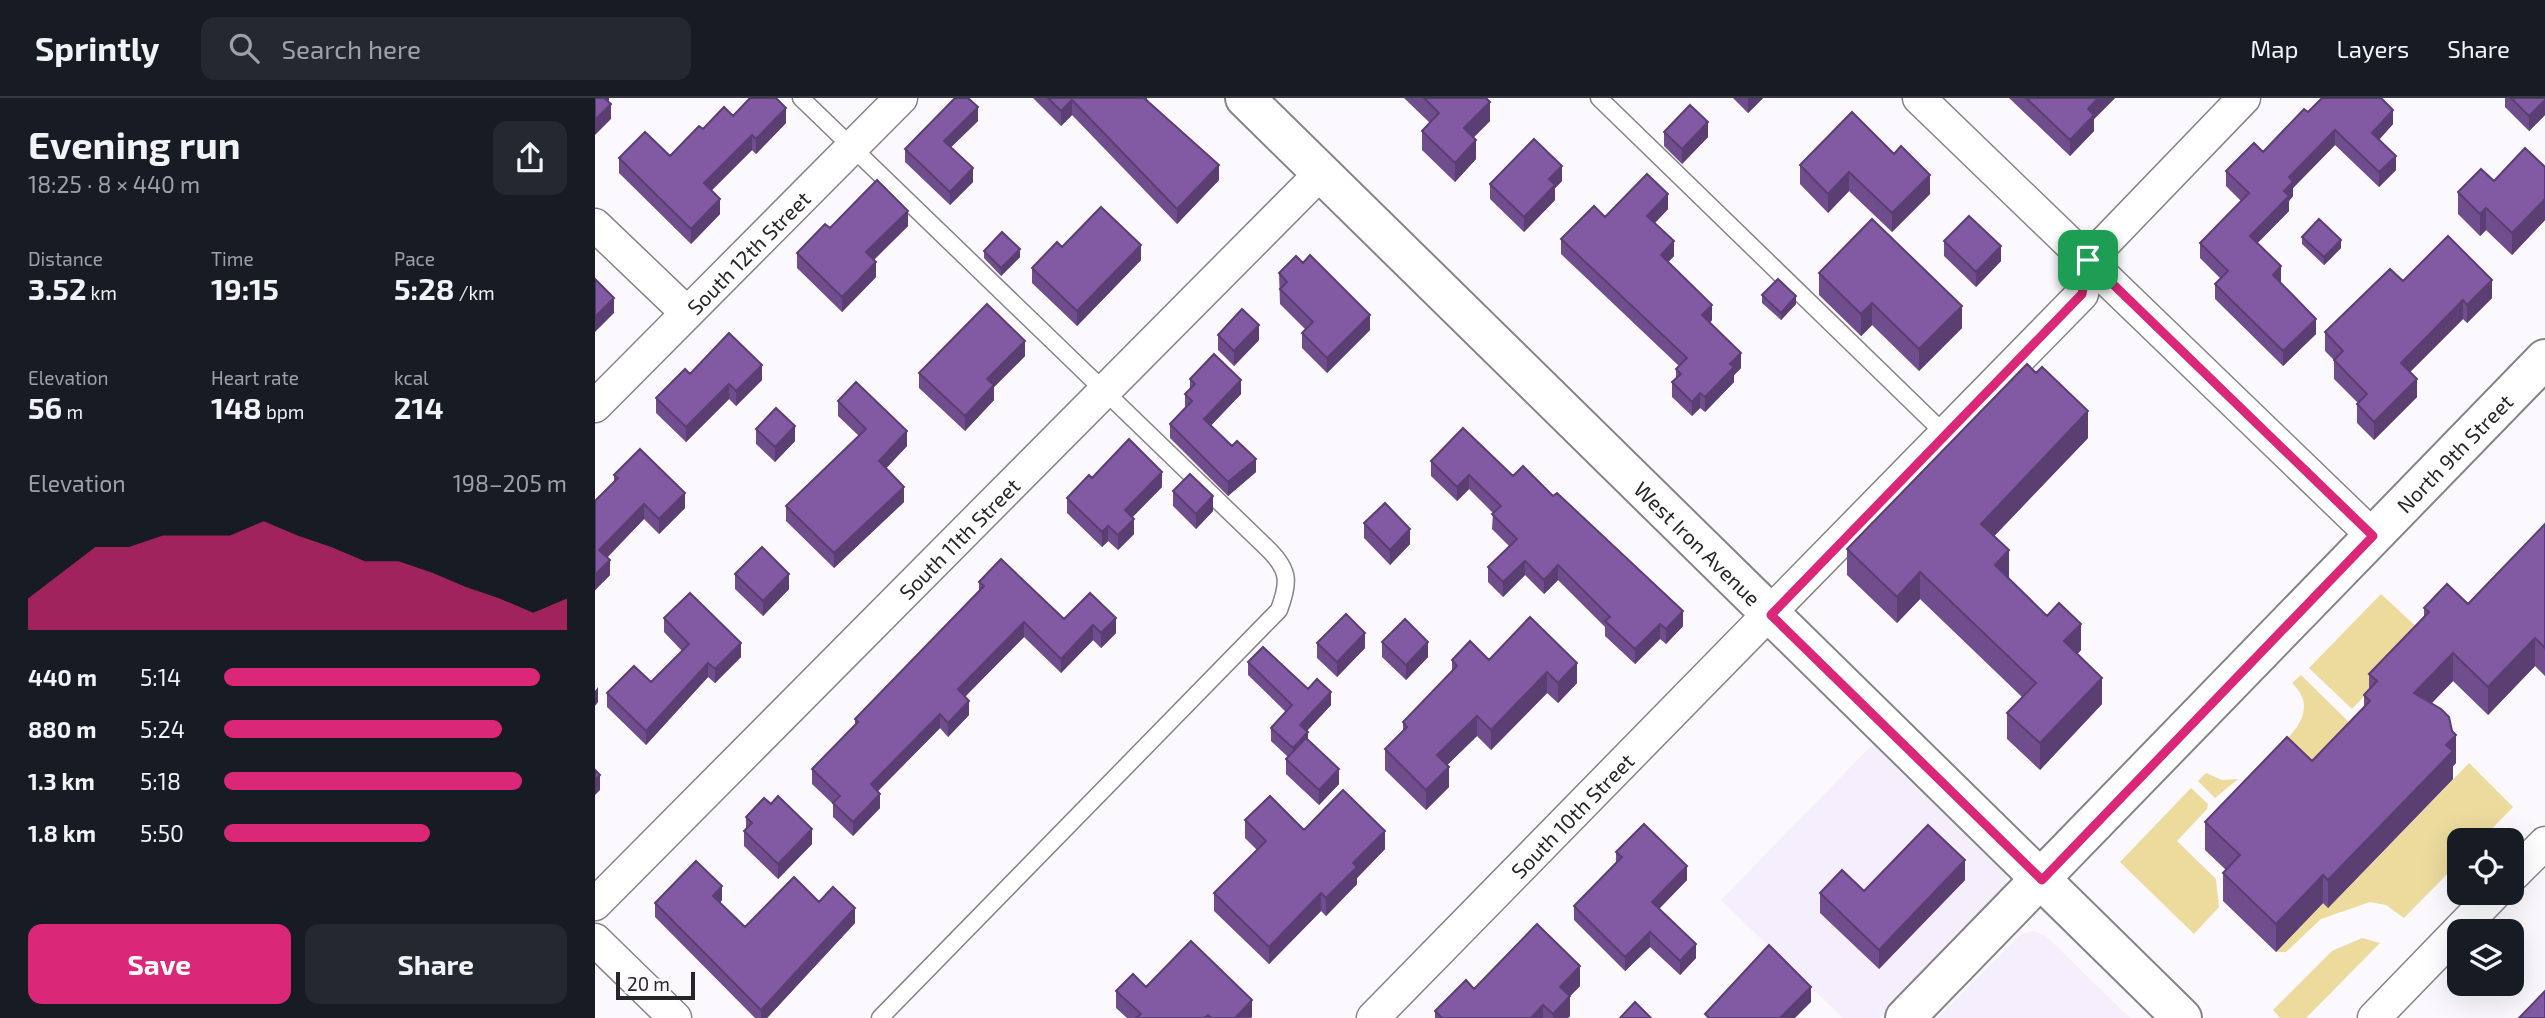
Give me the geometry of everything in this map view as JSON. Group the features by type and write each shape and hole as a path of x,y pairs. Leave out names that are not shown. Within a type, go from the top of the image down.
{"street":[{"name":"South 12th Street","path":"595,406 901,98"},
{"name":"West Iron Avenue","path":"1245,98 2182,1018"},
{"path":"1919,98 2373,536"},
{"path":"2088,260 2244,98"},
{"name":"South 11th Street","path":"595,904 1321,173"},
{"path":"595,225 687,313"},
{"name":"South 10th Street","path":"1373,1018 1771,615 2082,294 2088,260"},
{"name":"North 9th Street","path":"1905,1018 2042,880 2545,359"},
{"path":"2524,864 2545,843"},
{"path":"2374,1018 2483,905"},
{"path":"595,940 675,1018"}],"lane":[{"path":"800,98 1284,565 1287,589 1279,610 880,1018"},
{"path":"1599,98 1946,435"}],"shaded area":[{"path":"2381,594 2422,632 2420,638 2352,709 2309,668"},
{"path":"2301,675 2358,731 2311,779 2279,748 2293,733 2302,717 2303,700 2292,683"},
{"path":"1876,741 2008,873 2003,892 1880,1018 1843,1018 1721,900"},
{"path":"2469,763 2513,807 2493,828 2447,828 2447,874 2404,918 2386,905 2370,902 2321,919 2286,952 2276,952 2313,913 2311,890 2329,907"},
{"path":"2206,773 2222,780 2238,779 2215,798 2198,781"},
{"path":"2191,788 2208,804 2207,809 2177,841 2216,879 2219,907 2194,934 2120,862"},
{"path":"2033,931 2047,937 2130,1018 1937,1018 2022,934"},
{"path":"2362,938 2380,943 2306,1018 2280,1018 2273,1010 2332,951"}],"building":[{"path":"595,98 604,98 611,104 595,120"},
{"path":"750,98 776,98 786,108 756,139 752,135 704,183 720,199 691,229 619,158 645,132 670,156 699,126 703,129 724,107 733,116"},
{"path":"955,98 968,98 978,107 944,141 973,168 950,192 905,149"},
{"path":"1048,98 1144,98 1219,165 1177,209 1072,100 1061,111"},
{"path":"1424,98 1486,98 1490,102 1464,128 1476,140 1455,163 1422,131 1439,113"},
{"path":"2026,98 2098,98 2088,109 2094,115 2070,140"},
{"path":"2322,98 2381,98 2393,110 2372,133 2396,156 2379,172 2335,130 2289,177 2293,182 2284,191 2289,196 2250,236 2281,266 2273,275 2316,319 2283,351 2215,284 2228,271 2200,243 2249,193 2226,171 2254,143 2263,152 2304,109 2308,112"},
{"path":"2511,98 2545,98 2545,100 2529,116"},
{"path":"1690,105 1708,122 1682,149 1664,132"},
{"path":"1852,112 1894,154 1901,146 1930,175 1892,213 1849,172 1828,194 1800,165"},
{"path":"1534,139 1562,166 1549,179 1555,185 1524,217 1490,184"},
{"path":"2525,148 2545,167 2545,199 2512,233 2486,208 2480,214 2458,192 2481,169 2494,181"},
{"path":"1647,174 1668,194 1647,216 1674,241 1661,255 1712,305 1702,315 1741,353 1730,364 1734,367 1705,397 1700,393 1692,402 1672,382 1681,374 1676,369 1687,358 1561,239 1594,206 1605,217"},
{"path":"877,180 908,211 866,252 876,262 842,297 797,253 825,224 830,228"},
{"path":"1101,207 1141,245 1077,311 1032,268 1057,242 1062,247"},
{"path":"1969,216 2001,246 1976,272 1944,241"},
{"path":"1872,219 1962,306 1919,349 1872,303 1861,314 1819,273"},
{"path":"2319,219 2341,240 2324,257 2302,237"},
{"path":"1002,232 1020,249 1001,268 984,251"},
{"path":"2448,236 2492,280 2467,305 2463,300 2401,363 2417,379 2374,422 2357,404 2367,394 2334,360 2343,351 2325,332 2390,269 2403,281"},
{"path":"1310,255 1370,315 1327,358 1302,333 1313,322 1280,289 1287,282 1279,273 1296,256 1303,263"},
{"path":"595,279 614,298 595,317"},
{"path":"1778,279 1796,296 1781,313 1762,295"},
{"path":"987,304 1025,341 987,379 994,385 965,416 919,373"},
{"path":"1242,309 1259,325 1234,351 1218,335"},
{"path":"729,333 762,365 736,391 729,384 686,427 656,398 685,369 690,374"},
{"path":"1214,354 1241,380 1204,419 1232,446 1237,441 1256,459 1228,482 1170,424 1192,401 1185,394 1195,384 1190,379"},
{"path":"2027,364 2036,373 2042,367 2088,411 1981,524 2009,550 1995,565 2047,616 2059,603 2081,624 2064,641 2102,678 2040,743 2007,713 2036,683 1920,572 1897,597 1847,549"},
{"path":"856,382 907,431 879,461 904,487 834,553 786,506 866,429 838,401"},
{"path":"776,408 795,426 775,447 756,429"},
{"path":"1463,428 1513,476 1523,466 1553,496 1557,493 1683,611 1666,629 1660,624 1635,649 1605,621 1610,617 1558,565 1544,580 1525,561 1503,582 1488,567 1517,539 1492,514 1501,506 1469,475 1457,487 1431,461"},
{"path":"1129,439 1162,472 1125,510 1134,519 1118,535 1108,526 1102,532 1067,498 1089,475 1092,478"},
{"path":"640,449 685,493 659,519 644,504 599,550 610,560 595,575 595,501 618,478 614,475"},
{"path":"1190,474 1213,496 1196,514 1173,491"},
{"path":"1385,503 1410,529 1390,550 1364,523"},
{"path":"2545,524 2545,648 2535,638 2488,687 2453,653 2414,693 2449,717 2452,731 2456,735 2446,745 2453,751 2328,880 2323,875 2276,924 2223,873 2240,855 2205,822 2287,737 2312,761 2370,701 2364,695 2377,681 2369,674 2429,612 2424,608 2447,584 2468,604"},
{"path":"762,547 789,574 763,601 735,574"},
{"path":"1001,559 1064,619 1090,593 1116,618 1101,633 1093,625 1061,659 1024,622 958,689 969,701 948,723 940,714 871,784 880,794 853,822 833,803 840,796 812,769 858,722 855,719 984,586 979,582"},
{"path":"690,593 741,643 715,669 708,663 646,731 607,693 634,666 651,682 689,644 664,618"},
{"path":"1346,614 1365,633 1337,662 1317,643"},
{"path":"1530,617 1577,663 1558,683 1547,672 1491,730 1477,716 1437,755 1449,767 1426,790 1385,749 1407,727 1403,722 1457,666 1452,660 1470,641 1489,660"},
{"path":"1405,619 1428,642 1406,665 1382,642"},
{"path":"1263,647 1308,689 1317,679 1331,692 1300,725 1308,732 1293,748 1271,728 1292,705 1248,662"},
{"path":"1306,738 1339,769 1319,790 1286,759"},
{"path":"1343,790 1385,831 1353,863 1357,867 1326,898 1321,893 1269,947 1214,893 1266,841 1245,820 1270,796 1304,830"},
{"path":"778,796 812,829 778,864 744,831 752,823 746,817 764,798 771,804"},
{"path":"1644,824 1687,866 1652,902 1696,944 1680,961 1650,932 1625,957 1574,906 1622,857 1616,852"},
{"path":"1928,825 1965,860 1879,950 1820,893 1842,870 1864,891"},
{"path":"696,861 722,886 713,896 745,927 794,877 819,902 833,887 855,908 761,1010 655,903"},
{"path":"1537,924 1580,966 1560,987 1570,996 1553,1014 1543,1005 1531,1018 1442,1018 1435,1011 1466,980 1474,989"},
{"path":"1191,941 1252,1000 1235,1018 1211,1018 1208,1015 1204,1018 1136,1018 1141,1014 1116,991 1133,974 1146,987"},
{"path":"1769,945 1811,987 1780,1018 1709,1018 1705,1014"},
{"path":"2545,991 2545,1018 2519,1018"},
{"path":"1635,1002 1651,1018 1620,1018"}],"route":[{"path":"2088,260 2373,536 2042,880 1771,615 2082,294 2088,260"}]}
